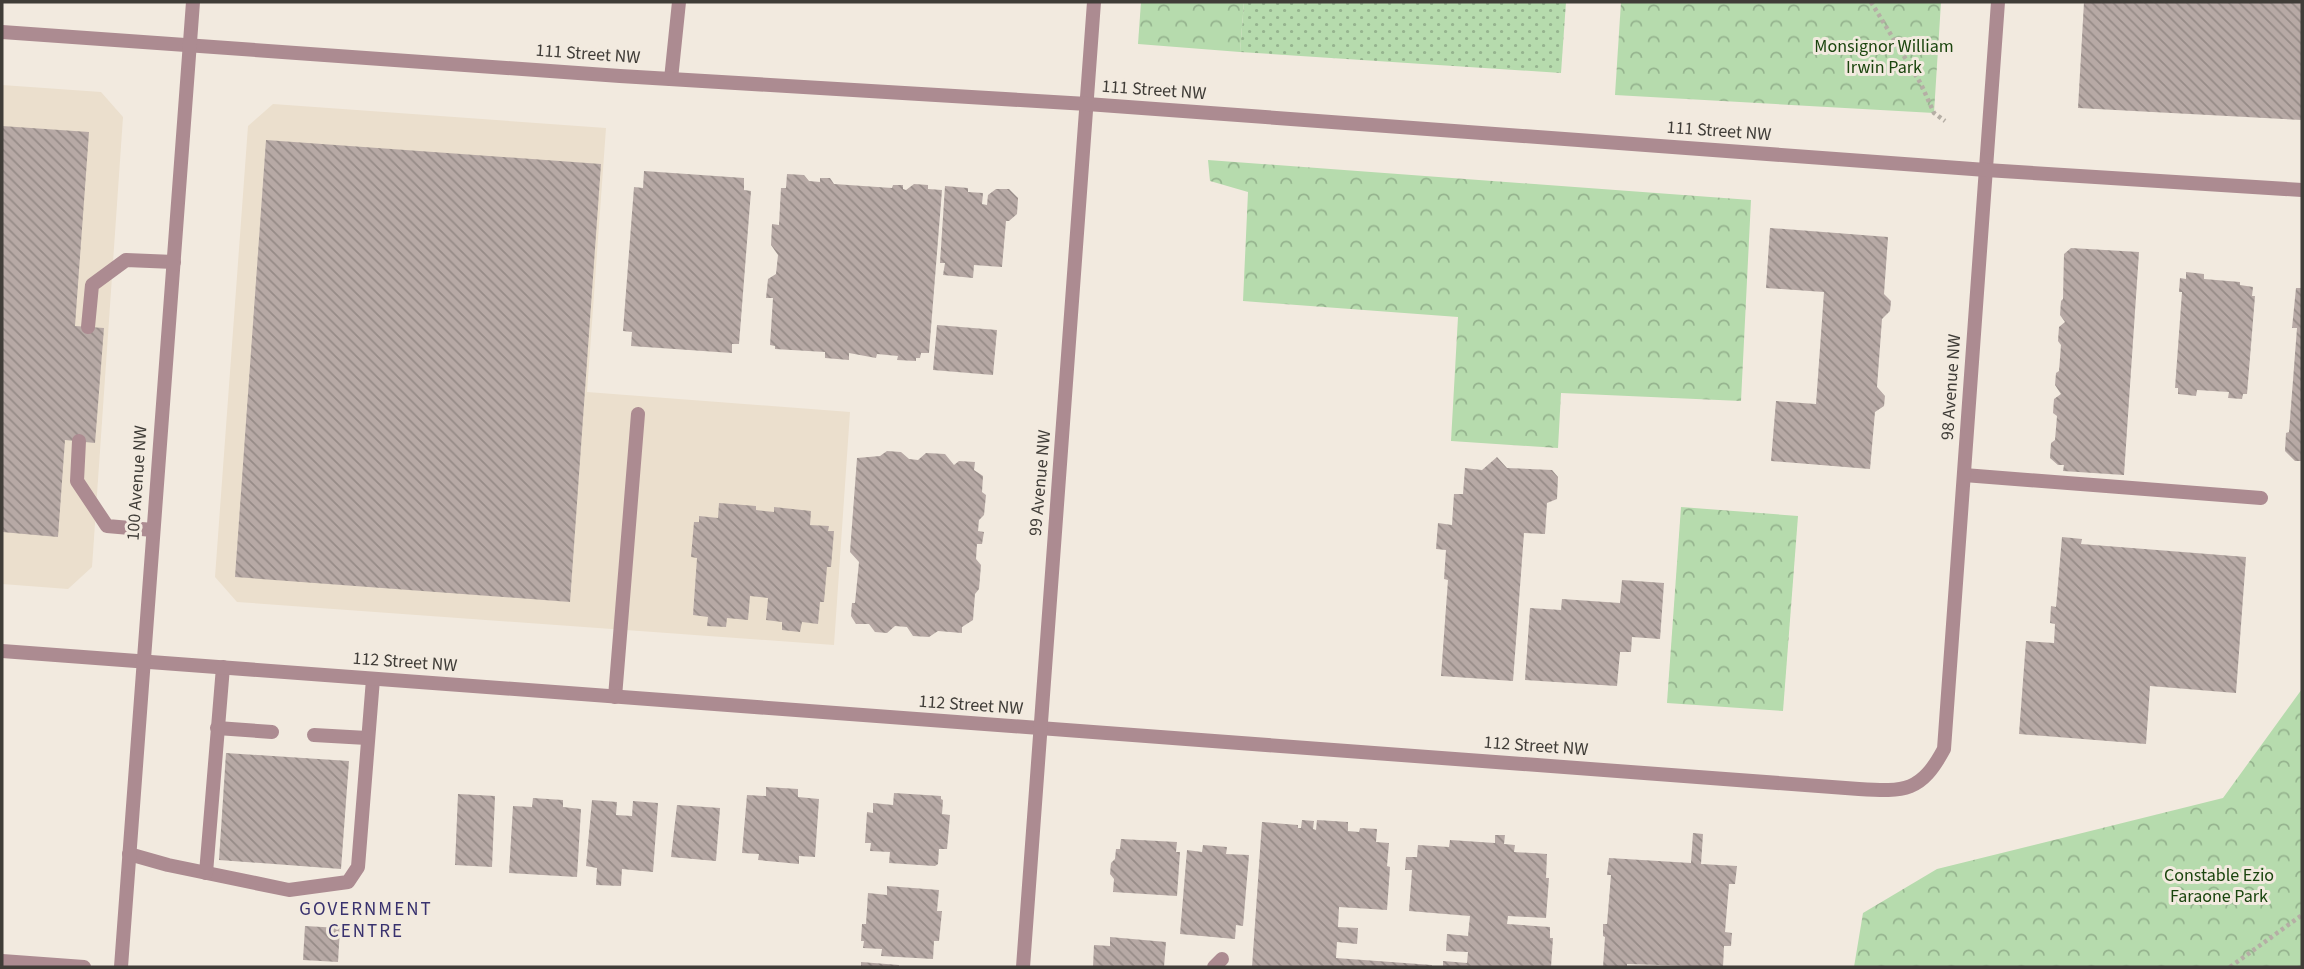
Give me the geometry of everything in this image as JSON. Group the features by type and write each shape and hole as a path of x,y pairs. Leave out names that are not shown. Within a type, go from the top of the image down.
{"street":[{"name":"100 Avenue NW","path":"121,967 193,2"},
{"path":"671,79 678,2"},
{"name":"99 Avenue NW","path":"1023,967 1094,2"},
{"name":"98 Avenue NW","path":"1932,772 1944,749 1998,2"},
{"name":"111 Street NW","path":"2,32 671,79 1087,104 1986,170 2302,190"},
{"path":"88,327 92,285 126,260 174,262"},
{"path":"615,697 638,414"},
{"path":"79,441 77,481 107,526 153,530"},
{"path":"1964,475 2261,498"},
{"name":"112 Street NW","path":"2,651 1887,791 1915,785 1932,772"},
{"path":"206,873 223,667"},
{"path":"129,854 289,890 348,882 358,867 373,678"},
{"path":"216,728 272,732"},
{"path":"314,735 367,738"},
{"path":"2,961 84,967"}],"path":[{"path":"1871,2 1921,84 1934,113 1945,121"},
{"path":"2230,967 2302,915"}],"shaded area":[{"path":"2,85 101,92 123,117 92,567 68,589 2,584"},
{"path":"273,104 606,128 587,392 850,412 834,645 237,602 215,577 248,126"}],"green space":[{"path":"1141,2 1244,2 1240,52 1138,44"},
{"path":"1244,2 1566,2 1561,73 1240,52"},
{"name":"Monsignor William Irwin Park","path":"1621,2 1941,2 1934,113 1615,95"},
{"path":"1208,160 1751,200 1741,401 1561,393 1558,448 1451,441 1458,317 1243,301 1248,192 1210,181"},
{"path":"1681,507 1798,516 1783,711 1667,703"},
{"name":"Constable Ezio Faraone Park","path":"2302,689 2302,967 1854,967 1863,913 1937,869 2223,798"}],"building":[{"path":"2084,2 2302,2 2302,120 2078,108"},
{"path":"2,126 89,132 75,326 104,328 95,443 65,440 58,537 2,532"},
{"path":"266,140 601,164 570,602 235,577"},
{"path":"644,171 744,178 744,190 751,191 739,344 732,344 732,353 631,346 632,332 623,331 634,187 643,188"},
{"path":"787,174 804,175 809,181 820,182 820,178 830,178 834,184 892,188 893,185 903,185 906,190 914,184 942,190 929,353 921,353 916,361 897,360 898,356 877,354 876,358 849,353 849,360 825,358 825,352 775,349 775,346 770,345 773,298 766,298 768,279 776,274 778,255 771,245 772,224 779,225 781,188 786,188"},
{"path":"945,186 968,188 968,192 983,193 982,204 987,205 988,195 996,189 1009,189 1018,198 1017,214 1006,221 1002,267 974,265 973,278 943,275 945,263 940,263"},
{"path":"1770,228 1888,237 1884,294 1891,301 1890,311 1882,319 1877,387 1885,396 1884,406 1875,412 1870,469 1771,461 1776,401 1816,404 1824,292 1766,288"},
{"path":"2071,248 2139,252 2124,475 2063,471 2064,465 2058,465 2050,458 2057,416 2053,413 2054,399 2061,394 2055,385 2061,345 2058,341 2059,327 2065,322 2060,315 2064,254"},
{"path":"2186,272 2204,274 2204,279 2240,282 2240,285 2253,287 2252,296 2255,296 2247,394 2243,394 2242,399 2228,398 2229,392 2197,390 2196,396 2178,394 2178,388 2175,388 2182,292 2179,292 2180,278 2186,279"},
{"path":"2296,288 2302,288 2302,461 2295,461 2285,451 2286,433 2289,432 2297,328 2292,328"},
{"path":"937,325 997,330 993,375 933,370"},
{"path":"887,451 901,452 909,459 918,460 926,453 945,454 954,465 959,461 975,462 974,470 983,476 982,492 986,495 984,515 979,520 978,531 984,532 982,544 977,544 976,559 981,565 979,589 975,594 973,620 962,627 962,633 938,631 929,637 913,636 907,627 895,626 887,633 875,632 869,624 856,624 851,616 859,562 850,552 857,458 880,456"},
{"path":"1497,457 1507,468 1552,470 1558,477 1557,499 1547,503 1545,534 1524,533 1513,681 1441,676 1448,580 1444,579 1446,550 1436,549 1438,523 1452,525 1454,494 1463,494 1465,468 1482,470"},
{"path":"719,503 756,506 756,510 774,512 774,507 811,511 810,525 829,526 828,531 834,531 831,567 827,567 824,602 820,602 818,624 802,622 800,632 782,630 782,622 766,620 768,598 750,596 748,620 727,618 726,627 707,626 708,617 693,615 697,558 691,557 694,522 699,522 699,516 718,518"},
{"path":"2062,537 2082,539 2081,544 2246,557 2236,693 2150,686 2146,744 2019,734 2026,641 2054,643 2055,624 2050,623 2051,606 2056,607"},
{"path":"1622,580 1664,583 1660,639 1632,637 1631,652 1620,652 1617,686 1525,680 1530,608 1561,610 1562,599 1620,603"},
{"path":"226,753 349,761 341,869 219,860"},
{"path":"766,787 798,789 798,797 819,799 815,857 799,856 799,864 758,860 759,854 742,853 747,795 766,796"},
{"path":"894,793 941,796 942,814 950,815 947,849 939,849 938,864 935,866 889,863 890,852 870,851 871,843 865,843 867,812 873,813 873,803 893,805"},
{"path":"458,794 495,796 492,867 455,865"},
{"path":"533,798 563,800 563,807 581,809 577,877 509,873 513,806 532,807"},
{"path":"592,800 617,802 616,815 632,816 633,801 658,803 653,872 622,869 621,886 596,885 597,868 586,866"},
{"path":"677,805 720,808 716,861 671,857"},
{"path":"1302,820 1314,821 1313,829 1316,830 1317,820 1348,822 1348,831 1359,832 1360,828 1377,829 1376,842 1389,843 1387,910 1339,907 1338,927 1358,928 1357,944 1337,942 1336,958 1432,967 1252,967 1262,822 1298,825 1298,828 1301,828"},
{"path":"1693,833 1703,834 1701,864 1737,866 1735,884 1729,884 1725,932 1732,933 1731,946 1724,946 1723,967 1627,964 1627,967 1603,967 1603,924 1607,924 1611,875 1607,875 1609,858 1691,863"},
{"path":"1495,835 1505,835 1504,844 1515,845 1514,852 1547,854 1546,878 1549,878 1546,918 1508,916 1507,924 1550,927 1550,938 1553,938 1551,967 1443,967 1443,961 1467,963 1468,952 1446,951 1447,934 1468,936 1470,916 1409,911 1412,870 1405,870 1406,857 1417,857 1418,845 1449,847 1450,840 1495,843"},
{"path":"1121,839 1177,842 1176,852 1180,852 1177,896 1113,892 1111,863 1115,859 1116,849 1120,849"},
{"path":"1203,845 1227,847 1226,854 1249,855 1243,926 1236,925 1235,939 1180,934 1187,850 1202,852"},
{"path":"887,886 939,890 937,911 942,911 939,941 934,941 933,959 881,956 882,949 863,948 862,924 866,924 868,893 887,895"},
{"path":"305,926 340,928 338,962 303,960"},
{"path":"1110,937 1166,942 1164,967 1093,967 1094,945 1110,946"},
{"path":"861,962 899,965 899,967 861,967"}],"district":[{"name":"GOVERNMENT CENTRE","path":"366,920"}]}
